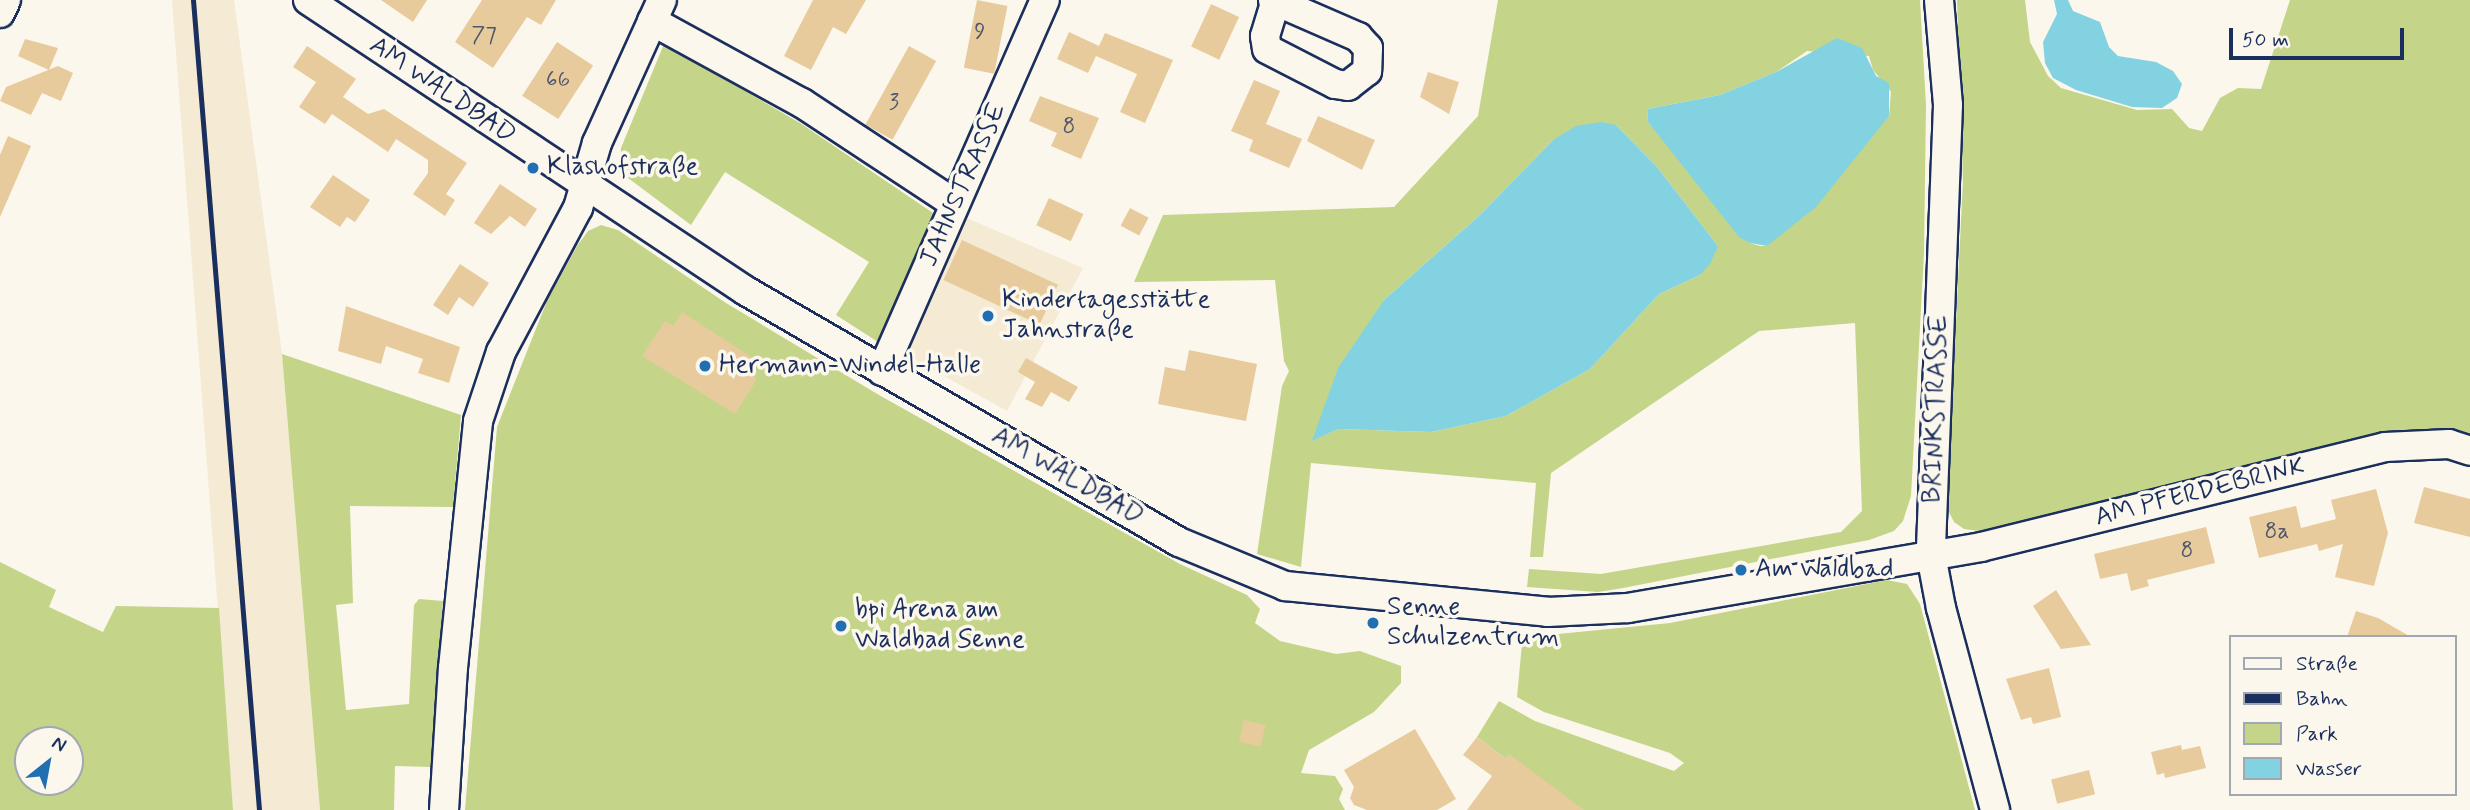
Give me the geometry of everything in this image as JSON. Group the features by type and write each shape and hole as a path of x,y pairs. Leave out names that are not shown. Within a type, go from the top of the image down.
{"street":[{"path":"0,13 6,0"},
{"name":"AM WALDBAD","path":"308,0 746,291 1179,541 1264,579 1308,590 1583,612 1931,555"},
{"name":"JAHNSTRASSE","path":"881,371 1045,0"},
{"name":"BRINKSTRASSE","path":"1939,0 1948,105 1931,555 1941,608 1996,810"},
{"path":"444,810 453,668 478,421 501,352 569,225 597,143 657,11 955,204"},
{"name":"AM PFERDEBRINK","path":"1931,555 1981,547 2385,447 2449,444 2470,451"}],"shaded area":[{"path":"172,0 234,0 282,354 320,810 233,810"},
{"name":"Kindertagesstätte Jahnstraße","path":"962,216 1083,268 1007,411 901,352"}],"green space":[{"path":"1498,0 1920,0 1926,105 1924,252 1911,496 1903,521 1894,531 1869,540 1598,592 1527,587 1529,569 1601,574 1841,532 1862,511 1855,323 1759,331 1551,473 1543,557 1530,557 1536,483 1311,463 1301,567 1257,554 1282,386 1289,371 1284,361 1275,280 1134,282 1163,215 1394,207 1478,116","holes":["1807,51 1869,56 1873,70 1891,92 1889,116 1767,246 1760,246 1750,243 1648,122 1647,109 1720,95 1776,72","1616,125 1657,167 1718,246 1700,275 1659,294 1590,369 1506,416 1431,432 1338,429 1313,440 1384,300 1479,216 1553,140"]},
{"path":"1957,0 2025,0 2030,42 2048,76 2061,88 2137,110 2172,109 2189,128 2202,131 2220,98 2238,88 2261,89 2290,0 2470,0 2470,436 2374,436 1987,532 1964,529 1954,522 1947,508 1963,180"},
{"path":"664,44 800,123 936,215 878,342 836,315 869,262 725,172 691,225 620,172 621,148"},
{"name":"bpi Arena am Waldbad Senne","path":"601,225 618,230 726,303 879,395 1180,564 1247,595 1260,609 1255,623 1280,641 1336,654 1360,651 1401,666 1401,683 1374,712 1309,750 1301,773 1335,776 1343,789 1339,799 1345,810 465,810 497,427 547,301 577,246 588,231"},
{"path":"282,354 461,415 453,507 350,506 353,603 336,605 346,710 409,704 414,605 419,599 443,601 432,767 395,766 394,810 320,810"},
{"path":"0,562 56,590 49,607 103,632 116,606 219,608 233,810 0,810"},
{"path":"1887,580 1907,584 1920,604 1975,810 1566,810 1509,755 1506,759 1477,737 1499,701 1535,721 1674,771 1684,763 1670,753 1544,712 1517,697 1523,633 1558,634 1670,623"}],"water":[{"path":"2054,0 2068,0 2073,11 2100,22 2109,47 2118,56 2156,62 2173,71 2182,84 2177,98 2162,108 2132,107 2076,90 2053,78 2045,63 2043,42 2057,14"},
{"path":"1837,38 1862,48 1876,76 1889,83 1889,116 1816,207 1767,246 1750,243 1739,237 1648,122 1647,109 1720,95 1776,72"},
{"path":"1601,122 1616,125 1657,167 1718,246 1710,264 1700,275 1659,294 1590,369 1506,416 1431,432 1338,429 1312,441 1338,368 1384,300 1479,216 1553,140 1576,126"}],"building":[{"path":"381,0 427,0 413,22"},
{"path":"482,0 556,0 541,25 527,17 493,68 455,42"},
{"path":"813,0 866,0 846,34 833,27 811,70 784,56"},
{"path":"977,0 1007,6 994,74 964,68"},
{"path":"1211,4 1239,17 1219,60 1191,47"},
{"path":"1069,32 1099,46 1105,33 1173,60 1145,123 1120,112 1137,74 1096,56 1088,73 1057,59"},
{"path":"25,39 58,48 49,70 18,56"},
{"path":"557,42 593,65 558,119 522,96"},
{"path":"307,46 356,79 343,97 368,114 384,109 467,163 446,194 455,200 445,216 413,194 428,173 428,160 396,139 388,152 332,114 325,124 299,107 316,82 293,67"},
{"path":"909,46 936,61 892,140 865,125"},
{"path":"58,66 73,73 61,101 42,93 31,115 0,101 6,87"},
{"path":"1428,72 1459,82 1449,114 1420,97"},
{"path":"1254,80 1280,91 1266,124 1302,139 1289,168 1249,151 1253,140 1231,131"},
{"path":"1040,96 1099,118 1081,159 1051,146 1057,133 1029,121"},
{"path":"1318,116 1375,140 1362,170 1307,141"},
{"path":"8,136 31,146 0,217 0,155"},
{"path":"333,175 370,200 355,222 347,217 340,227 310,207"},
{"path":"500,184 537,209 525,227 510,216 491,234 474,223"},
{"path":"1049,198 1083,214 1071,241 1036,225"},
{"path":"1130,208 1149,218 1139,236 1121,226"},
{"path":"962,240 1058,285 1039,325 943,280"},
{"path":"460,264 489,283 473,307 459,297 448,315 433,305"},
{"path":"346,306 460,347 449,383 418,373 423,359 386,346 381,364 338,351"},
{"name":"Hermann-Windel-Halle","path":"682,312 756,360 748,373 757,379 735,414 642,356 665,321 673,326"},
{"path":"1189,350 1257,364 1246,421 1158,404 1165,367 1185,371"},
{"path":"1026,358 1078,387 1069,402 1051,392 1042,407 1025,399 1035,382 1018,372"},
{"path":"2424,487 2470,499 2470,537 2414,523"},
{"path":"2376,489 2388,533 2374,586 2335,577 2343,544 2319,551 2317,544 2259,558 2249,517 2296,506 2301,528 2336,519 2331,500"},
{"path":"2206,527 2215,563 2147,580 2149,586 2131,591 2127,573 2100,579 2094,554"},
{"path":"2056,590 2091,645 2061,649 2033,606"},
{"path":"2356,611 2378,618 2408,635 2348,635"},
{"path":"2049,668 2061,717 2033,724 2031,717 2021,720 2006,679"},
{"path":"1244,720 1265,725 1260,746 1239,741"},
{"path":"1415,729 1456,799 1437,810 1367,810 1354,805 1350,798 1354,787 1344,770"},
{"path":"1477,737 1506,759 1509,754 1584,810 1467,810 1492,776 1463,755"},
{"path":"2181,745 2182,750 2200,746 2206,768 2165,778 2164,773 2157,775 2151,752"},
{"path":"2089,770 2095,794 2057,804 2051,779"}],"railway":[{"path":"193,0 259,810"}],"place":[{"name":"Klashofstraße","path":"533,168"},
{"name":"Kindertagesstätte Jahnstraße","path":"988,316"},
{"name":"Hermann-Windel-Halle","path":"705,366"},
{"name":"Am Waldbad","path":"1741,570"},
{"name":"Senne Schulzentrum","path":"1373,623"},
{"name":"bpi Arena am Waldbad Senne","path":"841,626"}]}
